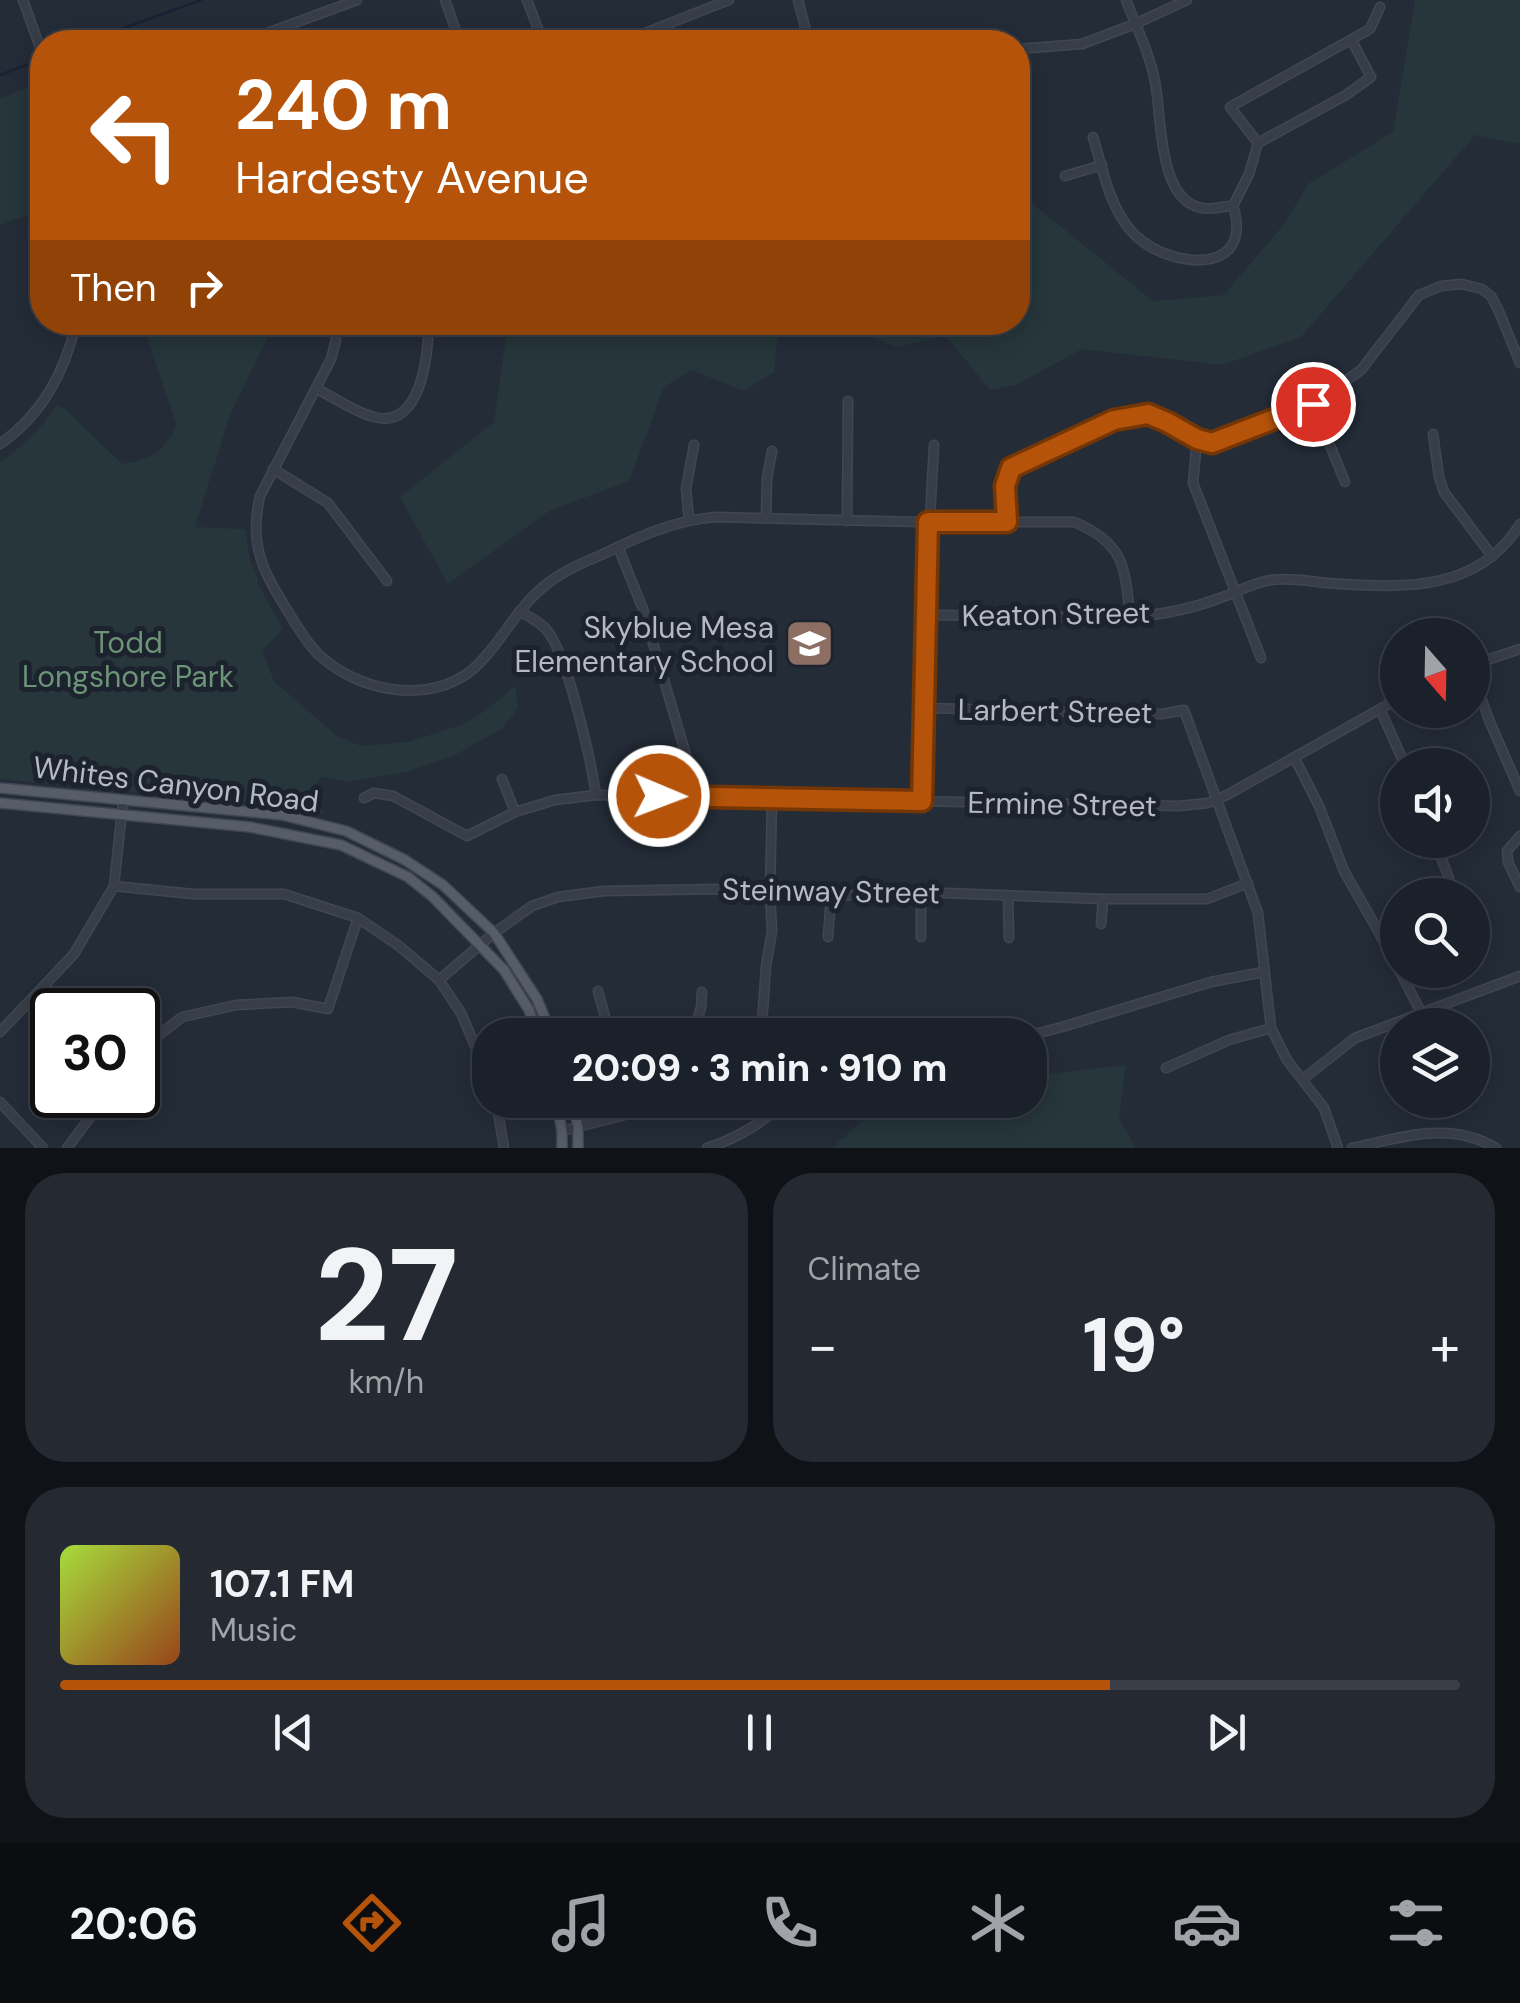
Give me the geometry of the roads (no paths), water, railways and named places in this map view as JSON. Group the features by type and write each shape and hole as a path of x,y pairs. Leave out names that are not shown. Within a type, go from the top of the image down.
{"main road":[{"name":"Whites Canyon Road","path":"0,788 282,815 346,832 405,860 443,885 494,933 545,1018"},
{"name":"Whites Canyon Road","path":"0,803 250,827 341,845 408,877 433,897 504,970 532,1018"},
{"path":"559,1118 562,1148"},
{"path":"576,1118 578,1148"}],"street":[{"path":"276,30 357,0"},
{"path":"445,0 456,30"},
{"path":"527,0 538,30"},
{"path":"652,30 728,0"},
{"path":"798,0 807,30"},
{"path":"1126,0 1156,82 1158,125 1170,179 1182,197 1200,208 1234,206"},
{"path":"1030,48 1082,44 1187,0"},
{"path":"27,2 35,30"},
{"path":"1258,143 1230,106 1352,41 1370,29 1380,7"},
{"path":"1093,137 1116,208 1136,236 1179,258 1206,261 1224,254 1236,239 1239,223 1234,206 1258,143 1346,95 1370,77 1352,41"},
{"path":"1065,176 1102,165"},
{"path":"1007,522 1005,486 1011,468 1114,420 1148,414 1212,443 1313,404 1361,370 1419,295 1442,286 1462,284 1491,296 1520,363"},
{"path":"0,444 28,419 58,377 73,335"},
{"path":"334,335 331,358 317,389 260,496 254,520 256,543 267,576 319,656 386,690 440,688 455,681 472,670 520,610 566,570 654,530 689,519 1074,522 1092,529 1114,548 1126,573 1130,617"},
{"path":"317,389 377,419 392,418 404,412 419,388 428,335"},
{"path":"848,402 848,521"},
{"path":"1313,404 1346,482"},
{"path":"1433,434 1444,492 1492,556"},
{"path":"1197,439 1193,483 1261,658"},
{"path":"689,519 686,489 694,445"},
{"path":"922,801 928,522 934,445"},
{"path":"766,518 772,451"},
{"path":"273,469 328,503 388,581"},
{"name":"Keaton Street","path":"926,615 1130,617 1159,615 1270,580 1418,585 1442,582 1472,570 1492,556 1520,524"},
{"path":"618,546 643,609 681,736 690,796"},
{"path":"520,610 546,629 557,646 590,756 596,794"},
{"path":"1490,662 1520,649"},
{"name":"Larbert Street","path":"925,708 1162,714 1184,710 1217,800"},
{"name":"Ermine Street","path":"364,798 374,792 393,796 467,836 515,812 555,800 596,794 1179,806 1217,800 1380,709"},
{"path":"1490,721 1520,791"},
{"path":"1294,758 1319,806 1344,871 1380,936"},
{"path":"502,780 515,812"},
{"path":"762,1018 772,931 772,800"},
{"path":"1217,800 1258,913 1271,1028 1286,1060 1324,1108 1338,1148"},
{"path":"0,1032 74,954 114,886 123,801"},
{"path":"1520,836 1507,851 1520,887"},
{"path":"1441,858 1449,878"},
{"name":"Steinway Street","path":"439,980 532,906 558,897 604,891 722,889 831,896 922,892 1207,900 1248,883"},
{"path":"114,886 193,894 284,894 358,918 439,980 461,1013 472,1039"},
{"path":"921,937 922,892"},
{"path":"828,937 831,896"},
{"path":"1008,896 1009,938"},
{"path":"1101,924 1102,899"},
{"path":"160,1034 182,1017 236,1004 292,1002 328,1008 358,918"},
{"path":"1047,1031 1212,982 1263,972"},
{"path":"1432,1008 1520,976"},
{"path":"598,990 605,1018"},
{"path":"698,1018 702,992"},
{"path":"1166,1068 1229,1040 1271,1028"},
{"path":"1303,1079 1355,1038 1380,1028"},
{"path":"0,1102 44,1148"},
{"path":"67,1148 90,1118"},
{"path":"499,1118 504,1148"},
{"path":"562,1131 614,1118"},
{"path":"707,1148 732,1140 768,1118"},
{"path":"1352,1148 1410,1134 1447,1133 1483,1140 1496,1148"}],"waterway":[{"path":"119,30 201,0"},
{"path":"0,75 30,64"}],"place":[{"name":"Skyblue Mesa Elementary School","path":"809,644"}],"park label":[{"name":"Todd Longshore Park","path":"128,659"}]}
